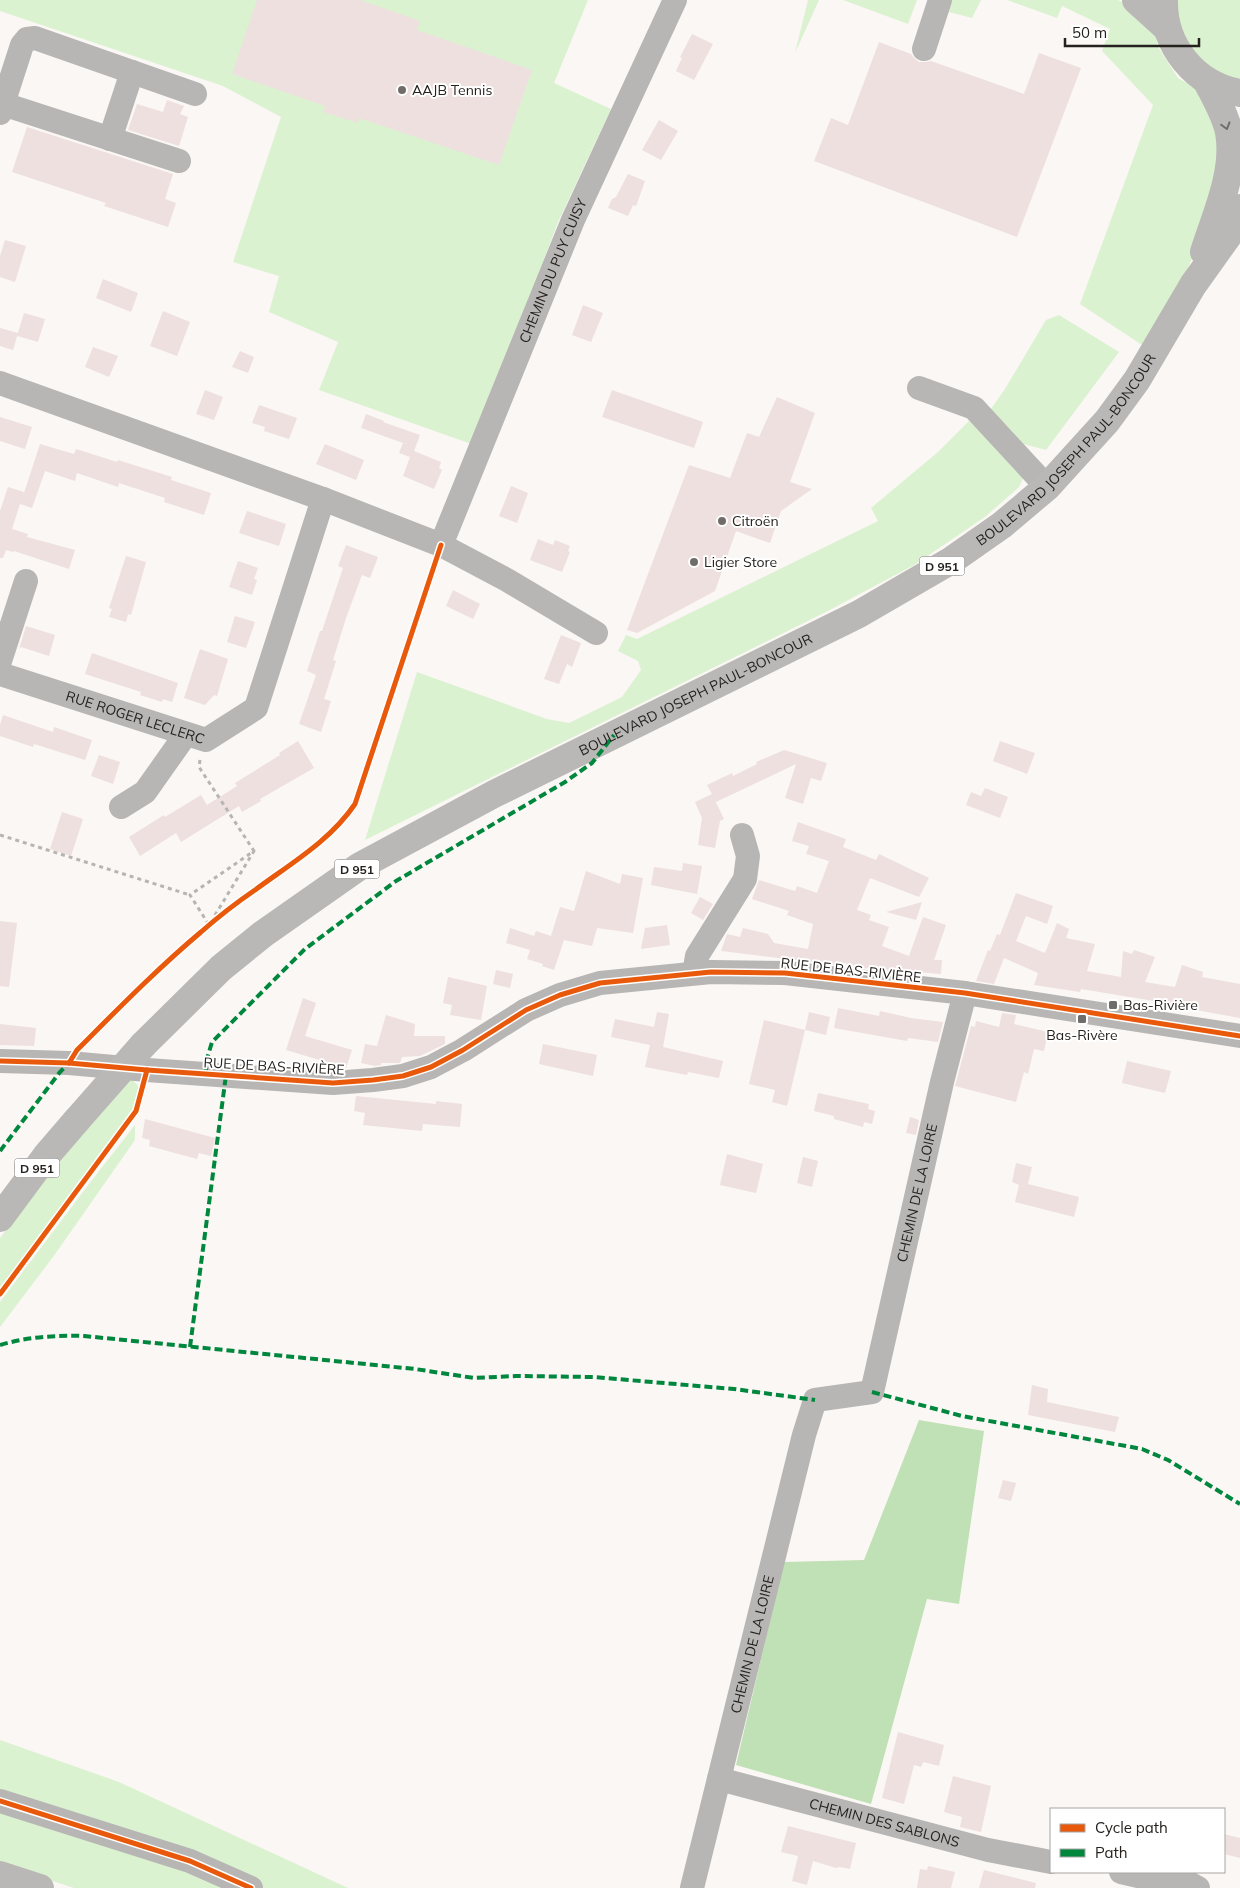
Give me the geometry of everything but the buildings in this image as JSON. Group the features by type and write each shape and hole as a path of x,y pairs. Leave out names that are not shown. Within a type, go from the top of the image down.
{"main road":[{"path":"1136,0 1167,28"},
{"path":"1164,0 1167,28 1176,49 1190,69 1207,82 1227,91 1240,94"},
{"name":"BOULEVARD JOSEPH PAUL-BONCOUR","path":"1193,285 1226,186 1230,158 1229,132 1220,106 1207,82"},
{"name":"BOULEVARD JOSEPH PAUL-BONCOUR","path":"0,1218 46,1156 76,1120 143,1045 221,968 270,929 360,866 494,794 858,614 952,560 1002,525 1047,487 1107,421 1137,380 1193,285 1228,236 1240,208"},
{"path":"0,1875 40,1888"}],"street":[{"name":"CHEMIN DU PUY CUISY","path":"441,546 573,220 675,0"},
{"path":"924,50 940,0"},
{"path":"179,161 110,139 1,109 22,45 27,39 35,38 195,94"},
{"path":"110,139 132,72"},
{"path":"0,383 323,499 441,546 507,580 596,633"},
{"path":"919,388 974,408 1047,487"},
{"name":"RUE ROGER LECLERC","path":"0,674 196,737 256,708 323,499"},
{"path":"0,661 26,581"},
{"path":"121,807 145,792 196,737"},
{"path":"694,973 697,956 745,879 748,856 742,835"},
{"name":"RUE DE BAS-RIVIÈRE","path":"0,1061 69,1062 146,1070 333,1083 373,1080 404,1076 431,1067 463,1050 526,1010 560,995 600,983 710,972 785,973 964,993 1240,1036"},
{"name":"CHEMIN DE LA LOIRE","path":"692,1888 804,1435 816,1400 872,1392 964,993"},
{"name":"CHEMIN DES SABLONS","path":"719,1779 988,1850 1050,1862"},
{"path":"0,1801 190,1861 251,1888"},
{"path":"1125,1873 1159,1881 1189,1883 1198,1888"}],"path":[{"path":"196,737 200,751 199,767 254,851"},
{"path":"0,835 190,895 209,925 254,851"},
{"path":"190,895 254,851"}],"green space":[{"path":"0,0 588,0 554,83 611,109 558,222 474,445 319,390 338,342 269,312 279,276 233,262 281,117 223,86 0,11"},
{"path":"808,0 819,0 795,53"},
{"path":"843,0 917,0 908,24"},
{"path":"952,0 981,0 972,18 949,12"},
{"path":"1007,0 1118,0 1129,5 1154,25 1158,47 1178,78 1202,92 1218,122 1222,171 1197,247 1173,302 1148,349 1080,304 1153,105 1102,51 1110,29 1062,6 1057,18"},
{"path":"1175,0 1240,0 1240,83 1220,78 1183,43"},
{"path":"1059,315 1119,352 1046,450 1020,443 988,413 1005,389 1046,320"},
{"path":"969,421 980,422 1023,478 1019,487 985,517 914,565 828,611 365,840 417,672 547,719 569,723 622,697 641,670 638,661 618,651 626,635 637,639 878,521 871,508 938,452"},
{"path":"131,1078 139,1087 133,1112 0,1291 0,1238 86,1128"},
{"path":"135,1125 135,1140 53,1257 0,1327 0,1302"},
{"path":"919,1420 984,1431 959,1604 927,1599 871,1804 736,1765 784,1562 864,1560"},
{"path":"0,1740 119,1782 348,1888 263,1888 0,1795"},
{"path":"0,1807 235,1888 74,1888 0,1864"}],"marked path":[{"path":"206,1074 206,1062 212,1042 305,949 396,881 565,782 592,763 614,735"},
{"path":"0,1151 60,1072 69,1063"},
{"path":"190,1347 226,1075"},
{"path":"0,1345 42,1337 84,1336 415,1369 474,1378 516,1376 593,1377 734,1389 815,1400"},
{"path":"872,1392 962,1416 1142,1449 1168,1460 1240,1504"}],"cycle path":[{"path":"69,1063 77,1050 169,960 227,910 322,841 355,804 441,545"},
{"path":"0,1061 69,1063 333,1083 373,1080 403,1076 431,1067 463,1050 526,1010 560,995 600,983 711,972 785,973 965,993 1240,1036"},
{"path":"0,1294 136,1111 147,1070"},
{"path":"0,1801 190,1861 251,1888"}],"place":[{"name":"AAJB Tennis","path":"402,90"},
{"name":"Citroën","path":"722,521"},
{"name":"Ligier Store","path":"694,562"},
{"name":"Bas-Rivière","path":"1113,1005"},
{"name":"Bas-Rivère","path":"1082,1019"}]}
